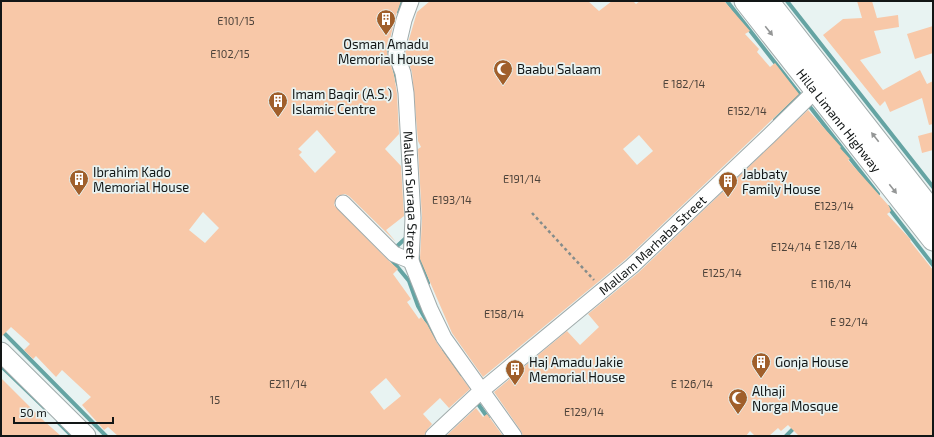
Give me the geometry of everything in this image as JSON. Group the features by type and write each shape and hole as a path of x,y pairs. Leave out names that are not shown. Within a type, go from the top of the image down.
{"main road":[{"name":"Hilla Limann Highway","path":"745,1 933,240"},
{"name":"Hilla Limann Highway","path":"768,1 933,212"}],"street":[{"name":"Mallam Suraqa Street","path":"411,1 404,20 396,54 403,74 406,93 413,218 410,260 430,310 444,338 514,436"},
{"name":"Mallam Marhaba Street","path":"433,436 481,391 604,290 724,180 816,90"},
{"path":"343,203 394,254 410,260"},
{"path":"1,352 86,436"}],"path":[{"path":"532,213 604,290"}],"building":[{"path":"1,1 401,1 395,18 387,52 394,75 397,94 399,134 385,149 401,166 404,216 386,230 396,242 349,196 345,194 337,196 334,205 398,269 393,274 411,299 407,302 419,319 421,317 427,324 437,343 470,389 449,408 440,398 423,414 432,424 424,436 118,436 108,427 104,430 82,405 91,397 62,370 56,377 36,356 33,359 24,350 30,344 11,327 1,337","holes":["317,130 336,152 315,173 299,155 302,152 298,149","203,212 219,228 205,243 189,230","386,378 401,396 384,410 370,392"]},
{"path":"430,1 588,1 599,11 612,1 633,1 636,4 640,1 724,1 750,31 745,34 759,49 757,52 770,67 775,63 799,94 626,259 483,377 452,333 420,259 422,218 418,149 421,147 418,141 412,72 405,53 417,12","holes":["639,135 653,151 637,165 623,149"]},
{"path":"857,1 872,1 877,18 898,15 899,27 874,31 881,53 860,60 883,90 920,70 927,84 933,81 933,124 929,125 922,98 890,112 885,101 880,106 823,35 843,19 862,18"},
{"path":"933,26 933,53 915,59 907,34"},
{"path":"808,110 841,147 840,148 850,159 848,160 889,206 891,211 887,214 911,240 910,241 933,270 933,436 799,436 788,425 781,431 778,428 769,436 755,436 750,431 746,436 523,436 494,392 567,331 580,345 599,327 588,314 638,273"},
{"path":"933,132 933,150 922,153 918,136"},
{"path":"1,378 44,421 61,436 1,436"},
{"path":"476,408 483,417 487,414 503,436 446,436"}],"waterway":[{"path":"399,12 402,1"},
{"path":"727,1 801,96"},
{"path":"787,1 933,187"},
{"path":"390,55 389,49 392,40"},
{"path":"394,67 398,84"},
{"path":"775,120 800,95"},
{"path":"807,103 878,194"},
{"path":"888,207 933,265"},
{"path":"394,249 408,236"},
{"path":"417,254 428,283"},
{"path":"390,258 409,281 418,306 437,339"},
{"path":"1,330 106,436"},
{"path":"444,350 459,375"},
{"path":"1,366 48,411"},
{"path":"476,401 488,418"},
{"path":"58,422 72,436"},
{"path":"786,436 795,427"}],"place":[{"name":"Osman Amadu Memorial House","path":"386,36"},
{"name":"Baabu Salaam","path":"503,86"},
{"name":"Imam Baqir (A.S.) Islamic Centre","path":"278,118"},
{"name":"Ibrahim Kado Memorial House","path":"79,196"},
{"name":"Jabbaty Family House","path":"728,198"},
{"name":"Gonja House","path":"761,379"},
{"name":"Haj Amadu Jakie Memorial House","path":"515,386"},
{"name":"Alhaji Norga Mosque","path":"738,415"}]}
